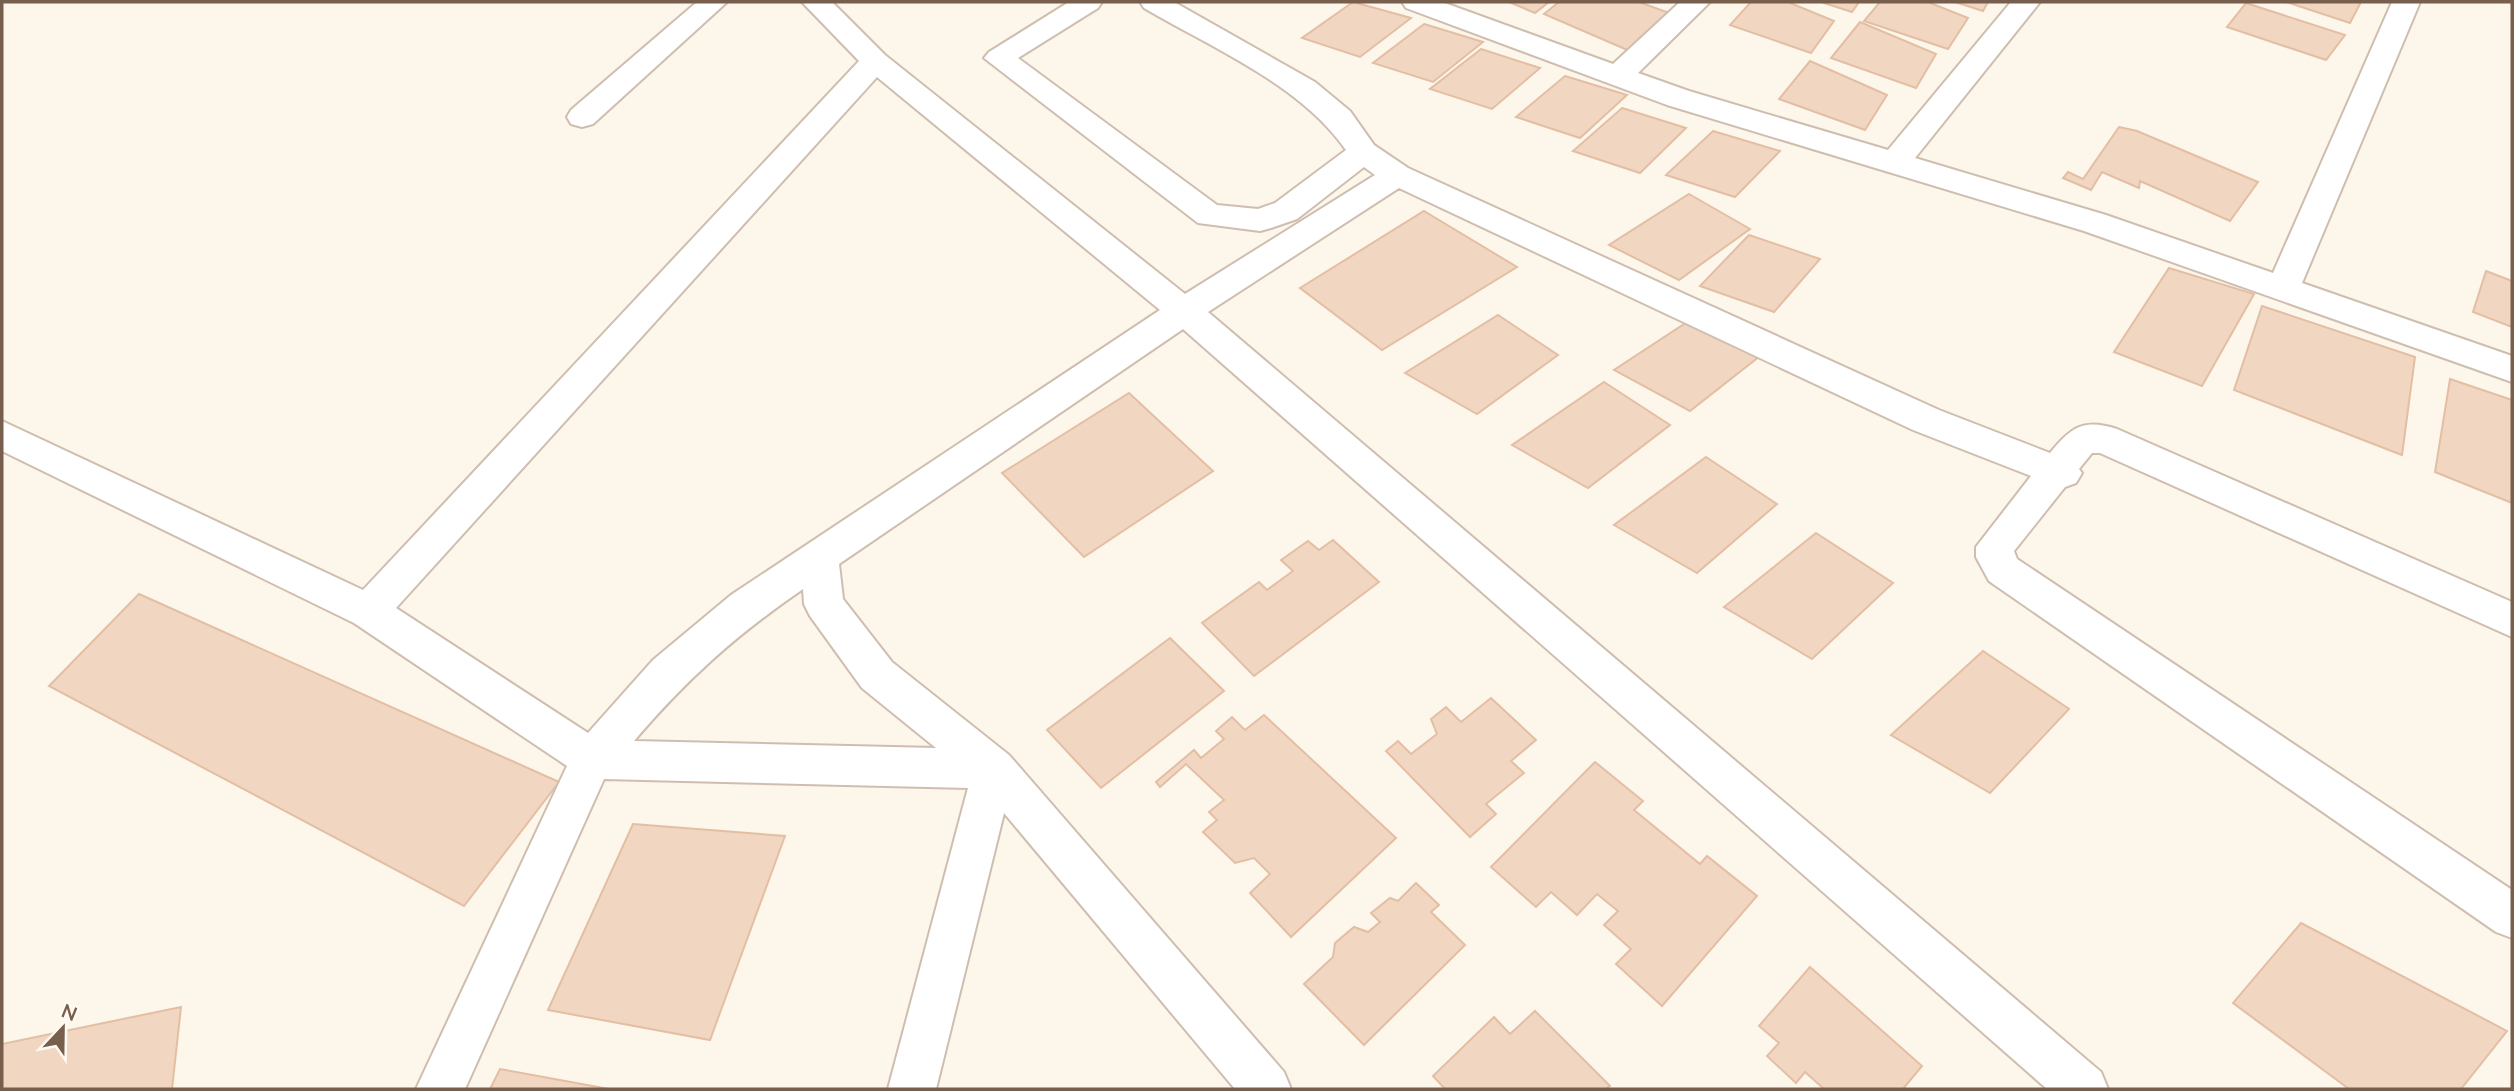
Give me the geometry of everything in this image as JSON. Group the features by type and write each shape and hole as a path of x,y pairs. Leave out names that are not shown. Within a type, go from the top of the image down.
{"street":[{"path":"582,117 713,2"},
{"path":"816,2 875,61 1184,311 2084,1089"},
{"path":"1088,2 999,58 1209,215 1260,220 1286,211 1363,152"},
{"path":"1154,2 1304,89 1339,118 1363,152 1397,175 1926,420 2063,473"},
{"path":"1416,2 1678,97 2095,223 2512,369"},
{"path":"1618,76 1696,2"},
{"path":"1894,163 2026,2"},
{"path":"2283,289 2406,2"},
{"path":"368,611 875,61"},
{"path":"440,1089 592,759 667,673 698,644 819,556 1184,311 1397,175"},
{"path":"2512,620 2104,439 2089,438 2079,443 1995,547 1995,558 2003,570 2512,916"},
{"path":"4,444 368,611 592,759 994,769"},
{"path":"819,556 824,604 847,639 877,675 994,769 1267,1089"},
{"path":"912,1089 994,769"}],"building":[{"path":"1353,2 1411,18 1360,57 1302,38"},
{"path":"1509,2 1549,2 1535,13"},
{"path":"1559,2 1639,2 1675,15 1632,52 1544,14"},
{"path":"1751,2 1788,2 1834,21 1811,53 1730,25"},
{"path":"1821,2 1859,2 1852,12"},
{"path":"1880,2 1928,2 1968,18 1948,49 1864,21"},
{"path":"1955,2 1988,2 1983,11"},
{"path":"2286,2 2361,2 2350,23"},
{"path":"2246,3 2345,35 2326,60 2227,27"},
{"path":"1860,22 1936,54 1916,88 1831,58"},
{"path":"1424,24 1483,42 1433,82 1373,63"},
{"path":"1481,49 1540,68 1492,109 1430,89"},
{"path":"1810,61 1887,95 1865,130 1779,99"},
{"path":"1565,76 1627,95 1580,138 1516,117"},
{"path":"1622,108 1686,128 1640,173 1573,151"},
{"path":"2119,127 2137,131 2258,182 2230,221 2140,181 2139,188 2102,172 2091,190 2063,178 2068,172 2083,179"},
{"path":"1713,131 1780,151 1735,197 1666,175"},
{"path":"1689,194 1750,229 1679,280 1609,245"},
{"path":"1424,211 1517,267 1382,350 1300,288"},
{"path":"1749,235 1820,259 1774,312 1700,286"},
{"path":"2169,268 2254,294 2202,386 2114,352"},
{"path":"2486,271 2512,281 2512,327 2473,312"},
{"path":"2262,306 2415,357 2402,455 2234,390"},
{"path":"1701,313 1765,352 1690,411 1614,370"},
{"path":"1498,315 1558,355 1477,414 1405,373"},
{"path":"2450,379 2512,400 2512,503 2435,472"},
{"path":"1604,382 1670,425 1588,488 1512,445"},
{"path":"1129,393 1213,471 1084,557 1002,473"},
{"path":"1706,457 1777,504 1697,573 1614,525"},
{"path":"1816,533 1893,583 1812,659 1724,607"},
{"path":"1333,540 1379,582 1254,676 1202,623 1259,582 1267,590 1293,571 1281,560 1308,541 1319,550"},
{"path":"139,594 559,782 464,906 49,686"},
{"path":"1170,638 1224,691 1101,788 1047,730"},
{"path":"1983,651 2069,709 1990,793 1891,735"},
{"path":"1491,698 1536,740 1511,761 1524,773 1486,804 1496,814 1470,837 1386,751 1398,741 1411,754 1437,734 1431,719 1446,707 1461,722"},
{"path":"1264,715 1396,838 1291,937 1250,893 1270,874 1254,858 1235,863 1203,832 1217,820 1209,812 1224,800 1186,764 1160,787 1156,782 1194,750 1201,758 1224,739 1216,731 1232,717 1245,730"},
{"path":"1595,762 1643,801 1634,810 1700,864 1707,856 1757,896 1662,1006 1616,964 1631,949 1604,925 1618,911 1597,894 1577,915 1551,892 1536,907 1491,867"},
{"path":"633,824 785,836 710,1040 548,1010"},
{"path":"1416,883 1439,905 1431,912 1465,945 1364,1045 1304,984 1333,957 1335,943 1354,927 1368,932 1380,922 1371,913 1390,898 1398,901"},
{"path":"2301,923 2507,1031 2461,1089 2349,1089 2233,1003"},
{"path":"1810,967 1922,1066 1903,1089 1824,1089 1805,1072 1796,1083 1767,1056 1779,1043 1759,1026"},
{"path":"181,1007 172,1089 2,1089 2,1044"},
{"path":"1535,1011 1610,1086 1606,1089 1445,1089 1433,1076 1494,1017 1510,1034"},
{"path":"500,1069 609,1089 490,1089"}]}
